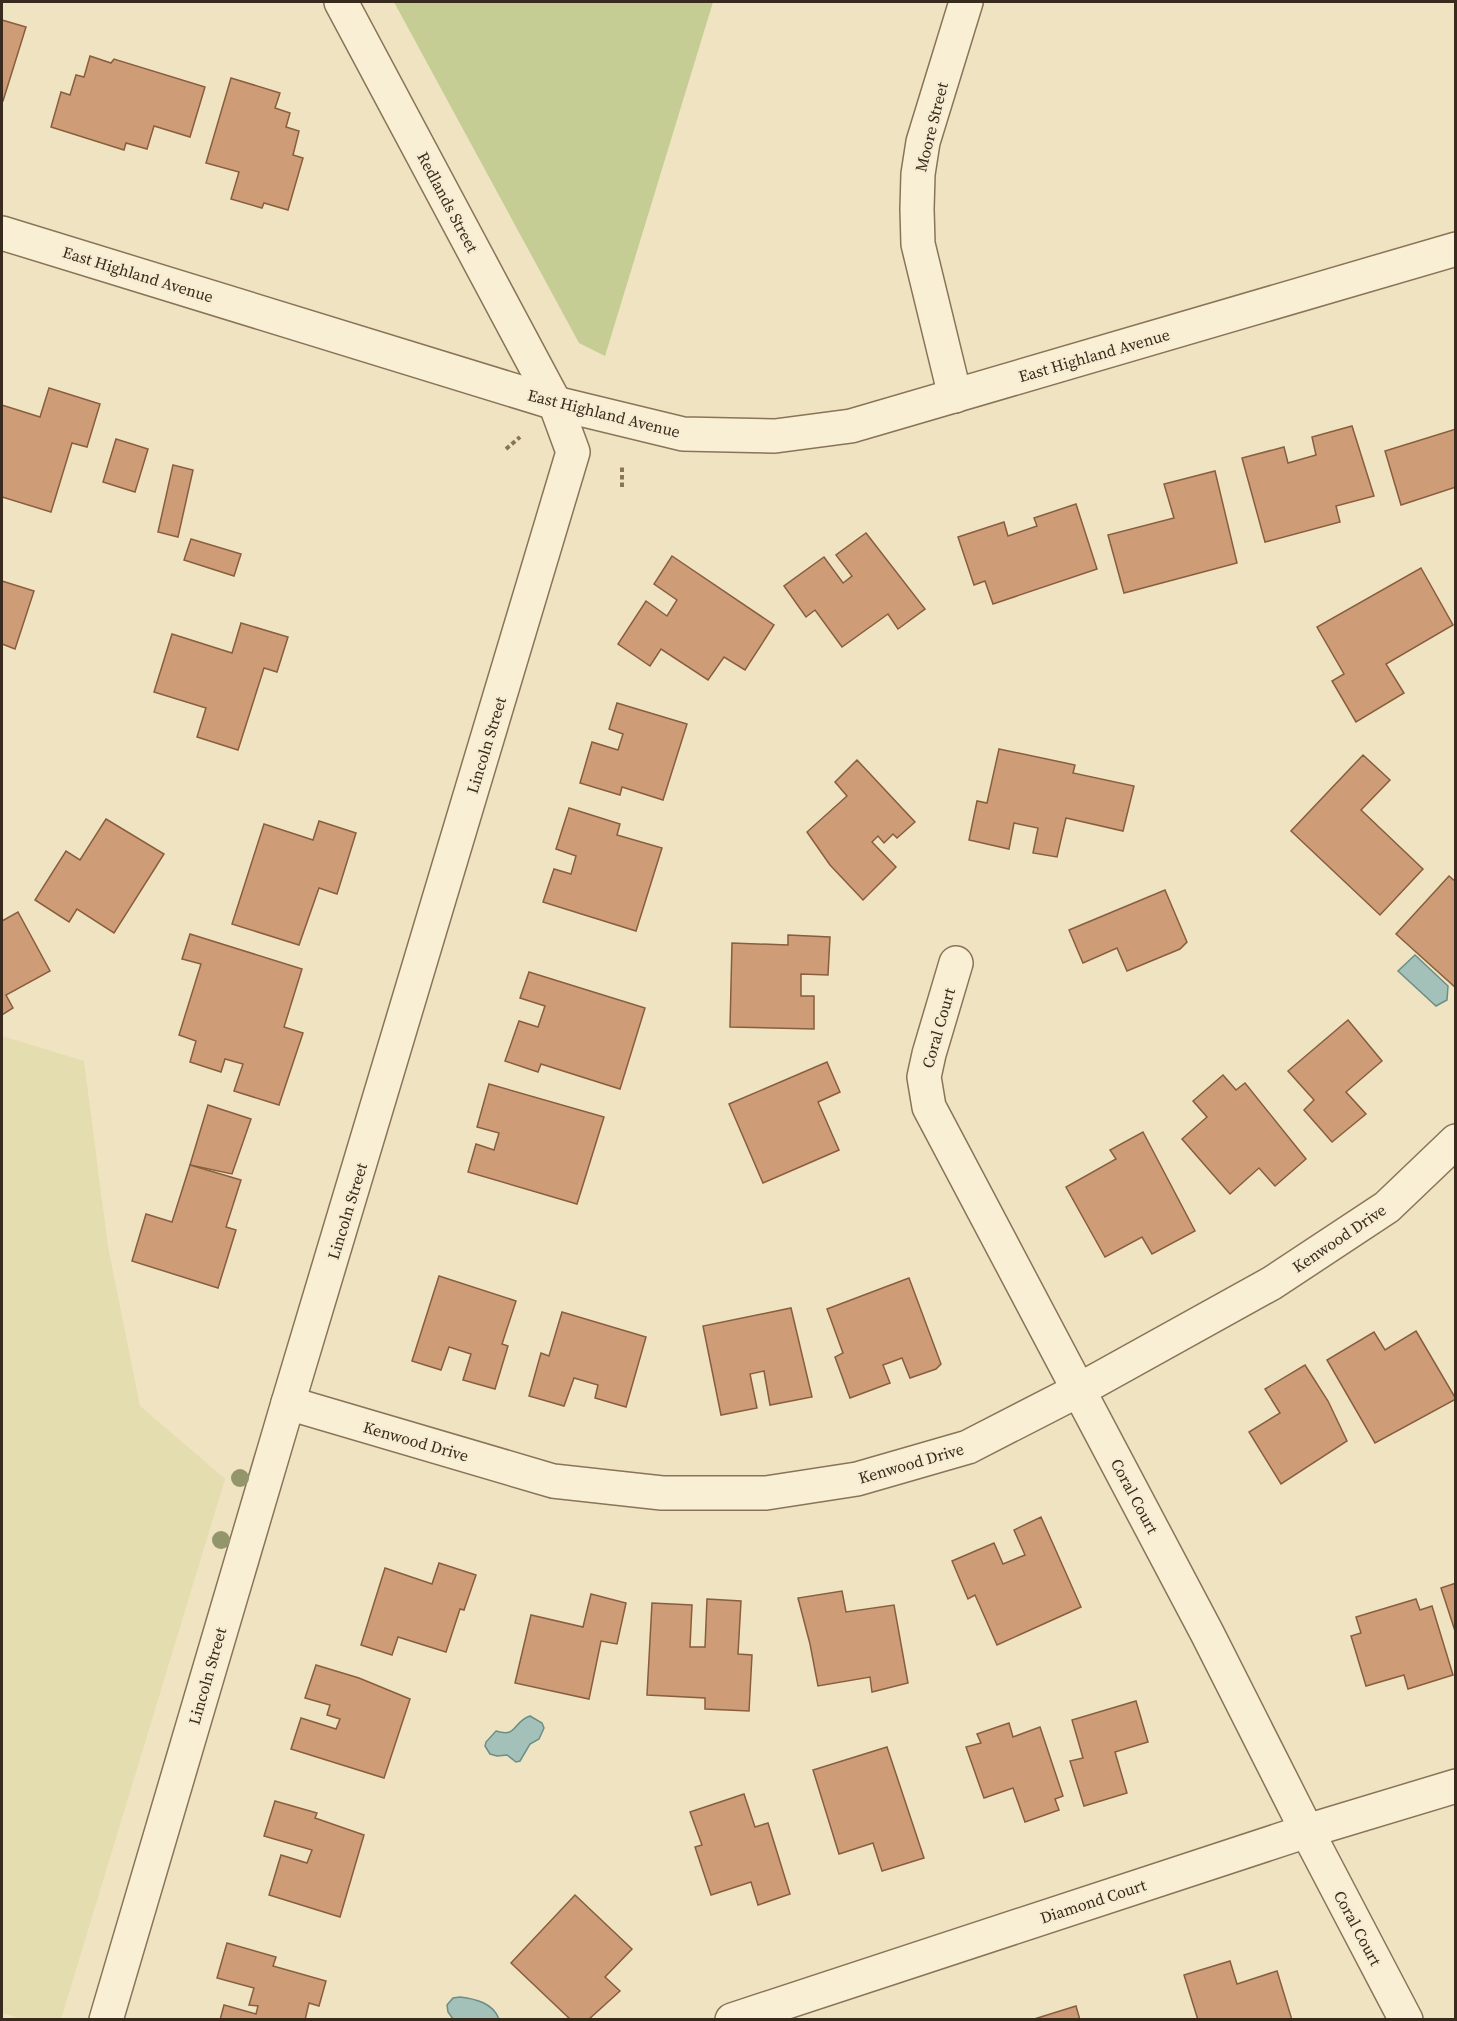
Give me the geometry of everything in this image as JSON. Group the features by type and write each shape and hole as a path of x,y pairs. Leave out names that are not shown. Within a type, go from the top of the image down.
{"street":[{"name":"Redlands Street","path":"341,2 555,403"},
{"name":"Moore Street","path":"956,396 918,244 917,209 918,174 923,142 966,2"},
{"name":"East Highland Avenue","path":"2,233 555,403 682,434 775,436 851,426 1455,249"},
{"name":"Lincoln Street","path":"106,2019 573,452 555,403"},
{"name":"Coral Court","path":"956,963 924,1077 929,1107 1207,1633 1306,1831 1406,2019"},
{"name":"Kenwood Drive","path":"288,1403 553,1481 662,1493 766,1492 857,1479 968,1447 1079,1390 1272,1283 1387,1207 1455,1141"},
{"name":"Diamond Court","path":"732,2019 1306,1831 1455,1786"}],"path":[{"path":"506,449 520,437"},
{"path":"622,467 622,487"}],"shaded area":[{"path":"2,1036 84,1061 108,1247 140,1406 225,1479 61,2019 22,2019 2,2013"}],"green space":[{"path":"394,2 713,2 605,356 579,343"}],"water":[{"path":"1415,955 1448,986 1447,1000 1436,1006 1398,971"},
{"path":"530,1716 542,1723 544,1728 539,1739 530,1744 520,1761 516,1762 507,1755 490,1754 485,1746 486,1742 496,1731 503,1733 512,1731"},
{"path":"460,1997 488,2006 493,2009 499,2019 453,2019 448,2012 447,2005 453,1998"}],"building":[{"path":"2,20 26,27 3,101 2,101"},
{"path":"90,56 111,63 114,59 205,87 190,137 154,126 147,149 126,143 124,150 51,127 61,92 70,95 76,75 84,77"},
{"path":"231,78 280,93 275,108 290,113 286,127 299,131 293,155 303,158 288,210 264,203 262,208 231,199 239,172 206,163"},
{"path":"49,388 100,404 87,447 72,443 51,512 2,497 2,405 40,417"},
{"path":"1352,426 1374,496 1336,506 1340,522 1265,542 1242,458 1284,447 1288,463 1316,455 1312,437"},
{"path":"1456,429 1456,487 1401,505 1385,451"},
{"path":"116,439 148,449 135,492 103,482"},
{"path":"173,465 193,470 178,537 158,532"},
{"path":"1215,471 1237,563 1124,593 1108,535 1174,518 1164,484"},
{"path":"1076,504 1097,569 993,604 985,581 974,585 958,537 1004,522 1008,536 1037,526 1034,518"},
{"path":"866,533 925,609 898,629 888,614 842,647 815,610 806,617 784,586 824,557 843,583 852,576 836,555"},
{"path":"191,539 241,554 234,576 184,560"},
{"path":"672,556 774,625 745,670 724,657 708,680 661,649 650,666 618,644 646,601 667,616 677,600 654,584"},
{"path":"1421,568 1453,625 1386,664 1404,693 1356,722 1332,681 1344,674 1317,627"},
{"path":"2,581 34,591 15,649 2,644"},
{"path":"241,623 288,637 277,672 264,668 238,750 197,737 206,708 154,692 172,634 232,653"},
{"path":"617,703 687,724 663,800 622,787 620,795 580,783 592,742 618,750 623,734 609,729"},
{"path":"999,749 1075,765 1073,773 1134,786 1123,831 1066,818 1057,857 1033,853 1038,828 1014,823 1009,849 969,840 977,801 987,803"},
{"path":"1363,755 1390,780 1361,810 1423,869 1380,915 1291,831"},
{"path":"857,760 915,822 897,838 893,834 884,843 878,836 872,842 896,867 863,900 830,865 807,832 847,796 835,782"},
{"path":"569,808 620,824 617,835 662,848 636,931 543,902 554,869 571,874 576,856 556,849"},
{"path":"106,819 164,854 114,933 77,909 69,922 35,900 66,851 80,860"},
{"path":"319,821 356,833 337,894 319,888 299,945 232,924 264,824 313,840"},
{"path":"1449,876 1456,882 1456,988 1396,934"},
{"path":"1165,890 1187,942 1180,949 1127,971 1117,948 1083,963 1069,930"},
{"path":"18,912 50,971 6,995 13,1008 2,1015 2,921"},
{"path":"190,934 302,969 284,1027 303,1033 279,1105 234,1091 243,1064 225,1059 221,1072 190,1062 196,1041 179,1035 201,964 182,959"},
{"path":"788,935 830,937 828,975 801,974 801,996 814,996 814,1029 730,1027 732,943 788,945"},
{"path":"529,972 645,1008 620,1089 541,1064 538,1072 505,1061 519,1021 538,1027 545,1006 520,998"},
{"path":"1348,1020 1382,1061 1346,1092 1366,1114 1332,1142 1304,1110 1314,1100 1288,1071"},
{"path":"827,1062 840,1092 818,1102 839,1150 763,1183 729,1104"},
{"path":"1223,1075 1236,1090 1245,1083 1306,1159 1275,1186 1259,1168 1230,1194 1182,1139 1207,1117 1193,1101"},
{"path":"489,1084 604,1117 577,1204 468,1172 476,1144 494,1150 499,1133 477,1127"},
{"path":"208,1105 251,1119 232,1174 190,1165"},
{"path":"1143,1132 1195,1231 1152,1254 1142,1237 1105,1257 1066,1187 1116,1159 1110,1150"},
{"path":"190,1165 241,1180 226,1227 236,1230 218,1288 132,1261 146,1214 172,1222"},
{"path":"439,1276 516,1301 502,1344 508,1346 495,1389 463,1380 471,1354 449,1347 441,1370 412,1361"},
{"path":"909,1278 941,1364 936,1369 910,1378 902,1358 883,1365 890,1383 850,1398 835,1357 843,1353 827,1309"},
{"path":"791,1308 812,1397 770,1405 764,1371 750,1374 757,1408 721,1415 703,1326"},
{"path":"562,1312 646,1337 626,1407 595,1398 598,1385 574,1378 564,1406 529,1396 541,1353 549,1356"},
{"path":"1416,1331 1456,1399 1375,1443 1327,1360 1374,1332 1385,1350"},
{"path":"1305,1365 1328,1401 1347,1441 1281,1484 1249,1432 1280,1413 1265,1389"},
{"path":"1041,1517 1081,1607 997,1645 975,1595 968,1599 952,1561 994,1543 1003,1564 1025,1555 1014,1530"},
{"path":"439,1563 476,1575 464,1610 460,1609 446,1652 398,1637 392,1655 361,1645 385,1568 432,1584"},
{"path":"1456,1583 1456,1634 1441,1588"},
{"path":"842,1591 846,1612 894,1605 908,1683 872,1692 870,1677 818,1686 798,1598"},
{"path":"591,1594 626,1603 617,1644 601,1641 589,1699 515,1683 531,1615 583,1627"},
{"path":"707,1599 741,1601 738,1654 752,1655 749,1711 705,1709 705,1698 647,1695 652,1603 692,1605 690,1647 705,1647"},
{"path":"1416,1599 1420,1610 1432,1606 1453,1675 1408,1689 1404,1675 1366,1686 1351,1636 1361,1633 1356,1617"},
{"path":"316,1665 359,1678 410,1699 384,1778 291,1749 301,1718 336,1729 340,1719 327,1715 330,1705 305,1698"},
{"path":"1136,1701 1148,1742 1115,1752 1127,1793 1084,1806 1070,1761 1083,1758 1072,1720"},
{"path":"1009,1723 1013,1737 1040,1727 1063,1796 1055,1799 1059,1810 1025,1822 1013,1788 984,1798 966,1747 981,1743 977,1734"},
{"path":"887,1747 924,1858 882,1871 873,1843 839,1854 813,1770"},
{"path":"744,1794 755,1827 768,1823 790,1894 758,1905 751,1882 711,1895 695,1847 702,1845 690,1812"},
{"path":"275,1801 317,1813 315,1818 364,1835 340,1917 269,1895 281,1855 307,1863 312,1850 264,1836"},
{"path":"575,1895 632,1949 605,1977 620,1991 588,2020 571,2020 511,1963"},
{"path":"227,1943 276,1957 273,1966 326,1981 319,2006 309,2003 305,2020 220,2020 224,2005 256,2014 258,2006 249,2005 254,1988 217,1978"},
{"path":"1230,1961 1237,1984 1277,1971 1292,2020 1198,2020 1184,1975"},
{"path":"1076,2006 1080,2020 1031,2020"}]}
